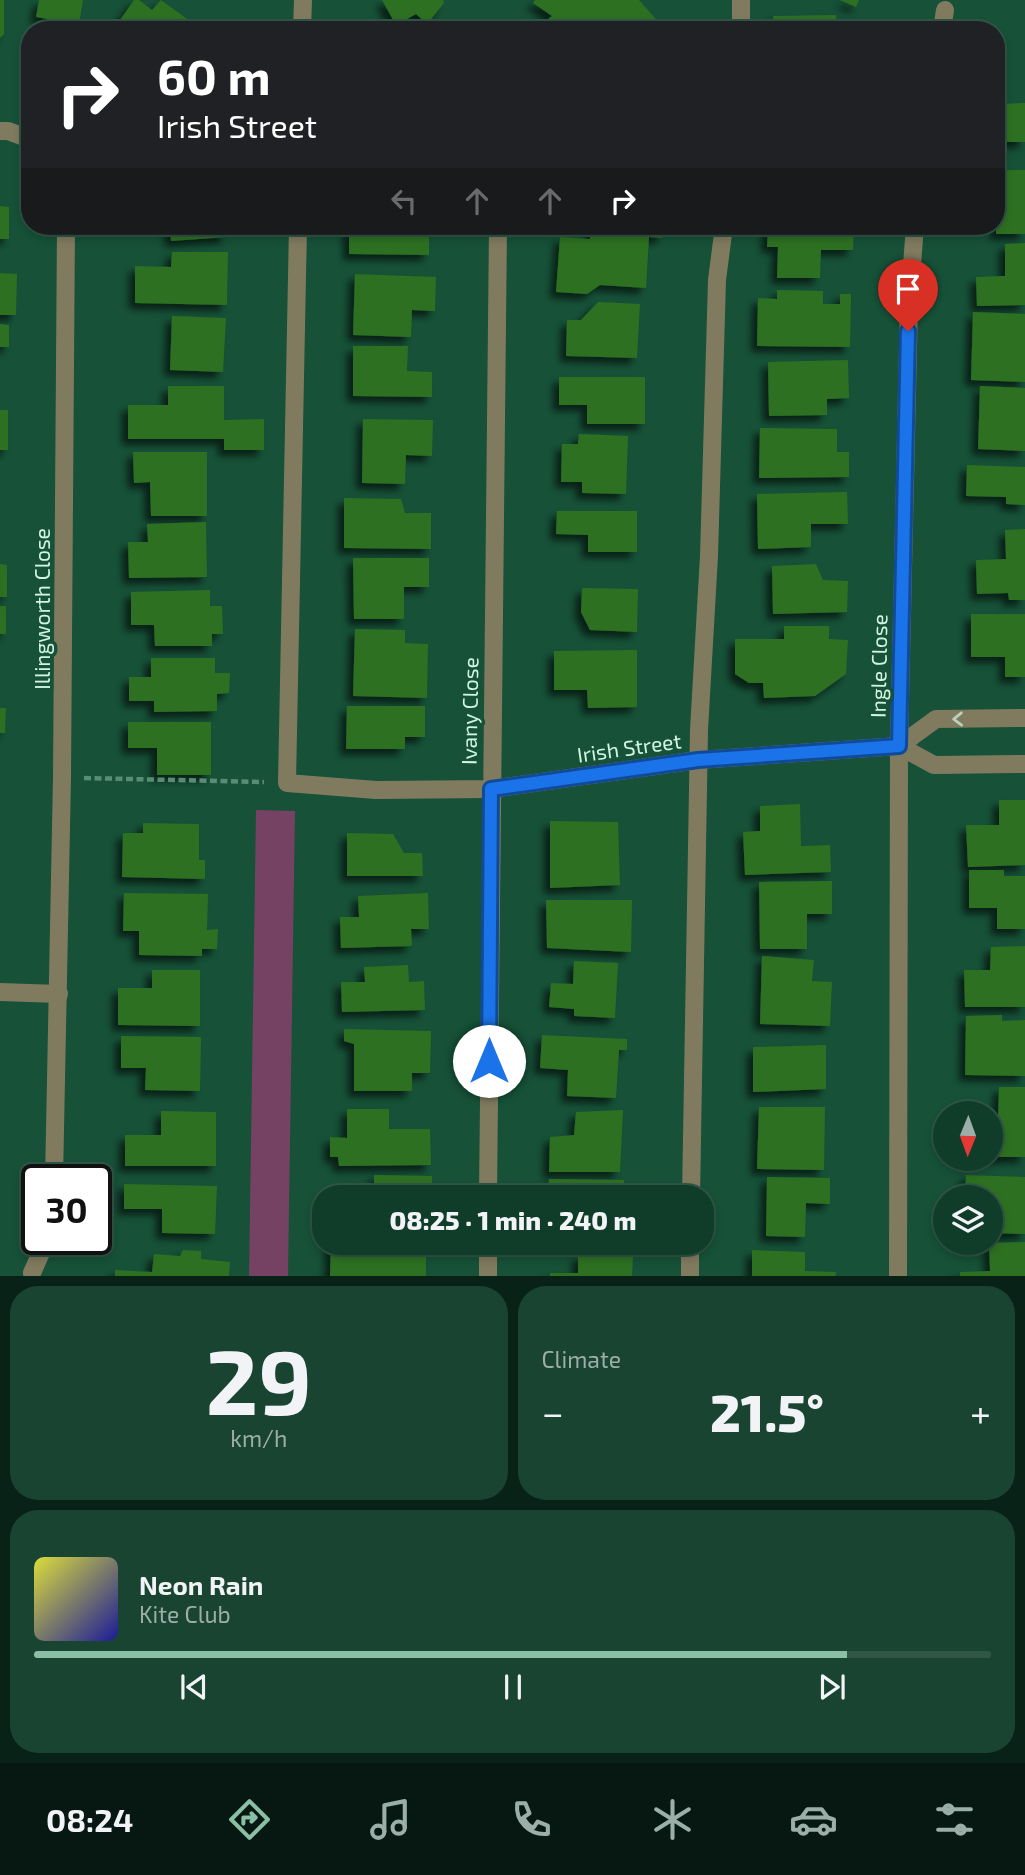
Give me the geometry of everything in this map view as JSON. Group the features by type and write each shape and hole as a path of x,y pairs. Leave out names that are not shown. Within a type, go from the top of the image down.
{"street":[{"path":"302,21 303,0"},
{"path":"741,0 741,21"},
{"path":"944,21 946,10"},
{"path":"0,131 21,136"},
{"name":"Illingworth Close","path":"54,1164 62,778 66,235"},
{"path":"287,783 298,235"},
{"name":"Ivany Close","path":"488,1185 498,235"},
{"path":"691,1185 698,760 709,556 717,280 723,235"},
{"name":"Ingle Close","path":"898,1276 899,746 909,303 914,235"},
{"path":"1025,718 936,719 899,746 934,765 1025,764"},
{"name":"Irish Street","path":"287,783 376,790 491,789 698,760 899,746"},
{"path":"0,992 59,993"},
{"path":"32,1273 40,1255"},
{"path":"488,1255 488,1276"},
{"path":"690,1255 690,1276"}],"path":[{"path":"62,778 287,783"}],"shaded area":[{"path":"256,810 295,811 288,1276 249,1276"}],"building":[{"path":"0,0 4,0 4,34 0,38"},
{"path":"39,0 83,0 80,21 47,21 36,17"},
{"path":"134,0 139,0 152,10 161,0 187,19 186,21 119,21"},
{"path":"382,0 443,0 444,3 429,21 424,21 416,14 403,21 394,21"},
{"path":"535,0 639,0 658,21 550,21 548,19 552,16 533,3"},
{"path":"840,0 859,0 856,7"},
{"path":"836,15 836,21 773,21 773,16"},
{"path":"1025,103 1025,142 1005,142 1005,104"},
{"path":"1005,170 1025,170 1025,234 1005,234"},
{"path":"0,206 9,207 9,239 0,239"},
{"path":"171,235 227,237 171,241"},
{"path":"349,235 429,235 429,255 349,254"},
{"path":"590,235 662,235 662,238 649,237 646,288 600,285 587,294 556,292 560,237 590,239"},
{"path":"768,235 854,235 853,250 821,250 820,278 777,278 778,247 767,247"},
{"path":"1025,243 1025,305 977,306 976,277 1005,276 1005,244"},
{"path":"172,252 228,252 227,305 135,303 135,266 171,267"},
{"path":"0,273 17,274 16,315 0,315"},
{"path":"355,274 436,277 435,311 412,310 411,337 353,335"},
{"path":"777,290 823,291 823,304 840,304 840,294 851,294 850,347 757,346 758,298 777,299"},
{"path":"598,302 640,304 637,358 566,356 567,320 581,320"},
{"path":"973,312 1025,314 1025,382 971,380"},
{"path":"172,316 226,318 223,372 170,370"},
{"path":"0,324 9,325 9,347 0,347"},
{"path":"353,346 408,346 407,371 432,372 432,397 353,396"},
{"path":"848,360 849,398 827,399 827,415 769,416 768,362"},
{"path":"559,377 645,377 645,424 587,424 587,405 559,405"},
{"path":"168,386 224,386 224,420 264,419 264,450 224,450 224,439 128,439 128,405 168,405"},
{"path":"980,386 1025,388 1025,451 978,449"},
{"path":"0,410 8,410 8,450 0,450"},
{"path":"363,419 433,420 432,456 406,455 405,484 362,483"},
{"path":"760,428 837,429 837,452 849,452 849,477 759,478"},
{"path":"579,434 628,436 626,494 582,493 582,482 561,482 562,444 578,444"},
{"path":"133,452 207,452 207,516 151,516 150,482 134,483"},
{"path":"967,465 1025,467 1025,505 1006,504 1006,497 966,496"},
{"path":"847,492 848,524 811,524 811,547 758,549 757,494"},
{"path":"344,498 401,499 405,513 431,513 431,549 344,548"},
{"path":"557,511 637,511 637,552 588,552 588,535 556,534"},
{"path":"206,522 207,577 129,578 128,542 148,542 147,524"},
{"path":"1025,529 1025,600 1009,600 1008,593 977,594 976,560 1006,559 1005,530"},
{"path":"353,558 429,558 429,587 404,587 404,619 354,619"},
{"path":"0,564 7,565 7,597 0,597"},
{"path":"816,564 823,580 848,581 847,612 773,614 772,566"},
{"path":"582,588 638,589 637,632 590,630 581,612"},
{"path":"210,590 210,606 222,606 223,634 212,634 212,646 155,646 154,625 131,625 131,592"},
{"path":"0,606 6,606 6,634 0,634"},
{"path":"971,614 1025,614 1025,677 1005,677 1005,657 971,657"},
{"path":"784,626 829,626 829,639 848,640 846,674 815,696 764,698 763,683 749,683 735,674 735,639 784,639"},
{"path":"355,629 405,630 405,643 428,644 427,698 353,696"},
{"path":"637,650 637,707 588,708 587,690 554,690 554,651"},
{"path":"151,658 215,658 215,673 230,673 229,693 217,694 217,711 154,712 154,701 129,701 129,677 151,677"},
{"path":"347,706 425,706 425,737 405,737 405,749 346,749"},
{"path":"0,708 6,708 5,733 0,733"},
{"path":"128,722 211,722 211,775 157,775 157,748 128,748"},
{"path":"999,800 1025,800 1025,865 968,867 966,825 999,825"},
{"path":"800,804 801,846 830,845 831,872 745,875 743,832 760,831 760,806"},
{"path":"550,821 618,822 620,885 550,888"},
{"path":"143,823 199,824 199,860 205,860 205,879 122,877 123,833 143,833"},
{"path":"347,833 393,834 404,853 422,853 423,876 347,876"},
{"path":"969,870 1004,870 1004,876 1025,876 1025,929 997,929 997,908 969,908"},
{"path":"832,881 832,914 807,914 807,949 760,949 759,882"},
{"path":"124,893 208,894 207,930 218,929 217,949 202,949 202,956 139,955 139,931 123,931"},
{"path":"428,893 429,929 411,929 412,946 341,948 340,917 359,917 358,896"},
{"path":"546,900 632,900 631,952 547,948"},
{"path":"1025,946 1025,1007 965,1007 964,970 990,970 991,947"},
{"path":"762,956 814,960 812,981 832,982 830,1026 760,1024"},
{"path":"574,961 618,963 615,1018 574,1016 574,1009 549,1007 551,983 573,984"},
{"path":"408,965 409,982 424,981 425,1010 342,1012 341,982 365,982 364,967"},
{"path":"152,970 200,970 200,1026 118,1025 118,988 152,988"},
{"path":"1002,1015 1002,1021 1025,1020 1025,1076 965,1075 966,1016"},
{"path":"344,1029 431,1031 430,1073 412,1073 412,1091 354,1091 354,1044 344,1041"},
{"path":"542,1035 627,1039 627,1050 619,1050 616,1098 567,1096 568,1070 540,1068"},
{"path":"121,1036 201,1037 200,1091 145,1090 146,1068 121,1068"},
{"path":"826,1045 826,1089 753,1092 753,1047"},
{"path":"999,1087 1025,1087 1025,1157 1003,1157 1003,1101 999,1101"},
{"path":"759,1107 825,1107 824,1170 757,1169"},
{"path":"347,1109 389,1109 389,1129 430,1129 431,1165 339,1166 338,1157 330,1157 330,1137 347,1138"},
{"path":"623,1110 620,1172 549,1172 550,1137 574,1135 576,1112"},
{"path":"161,1111 216,1112 216,1166 125,1166 125,1135 161,1135"},
{"path":"374,1175 432,1176 432,1185 347,1185 347,1183 374,1184"},
{"path":"966,1175 1025,1177 1025,1234 1003,1233 1003,1185 966,1185"},
{"path":"767,1177 830,1178 830,1204 806,1203 805,1237 766,1236"},
{"path":"549,1179 624,1180 624,1185 549,1185"},
{"path":"124,1184 217,1186 215,1234 162,1233 162,1209 124,1209"},
{"path":"1025,1242 1025,1276 960,1276 960,1272 990,1271 989,1255 1003,1255 1003,1243"},
{"path":"183,1250 201,1251 201,1259 230,1262 229,1276 115,1276 115,1270 152,1272 154,1254 180,1256"},
{"path":"752,1250 805,1252 805,1271 836,1272 835,1276 752,1276"},
{"path":"331,1255 426,1256 426,1276 330,1276"},
{"path":"578,1255 633,1256 632,1276 550,1276 550,1273 578,1273"}],"route":[{"path":"489,1061 491,789 698,760 899,746 908,331"}]}
